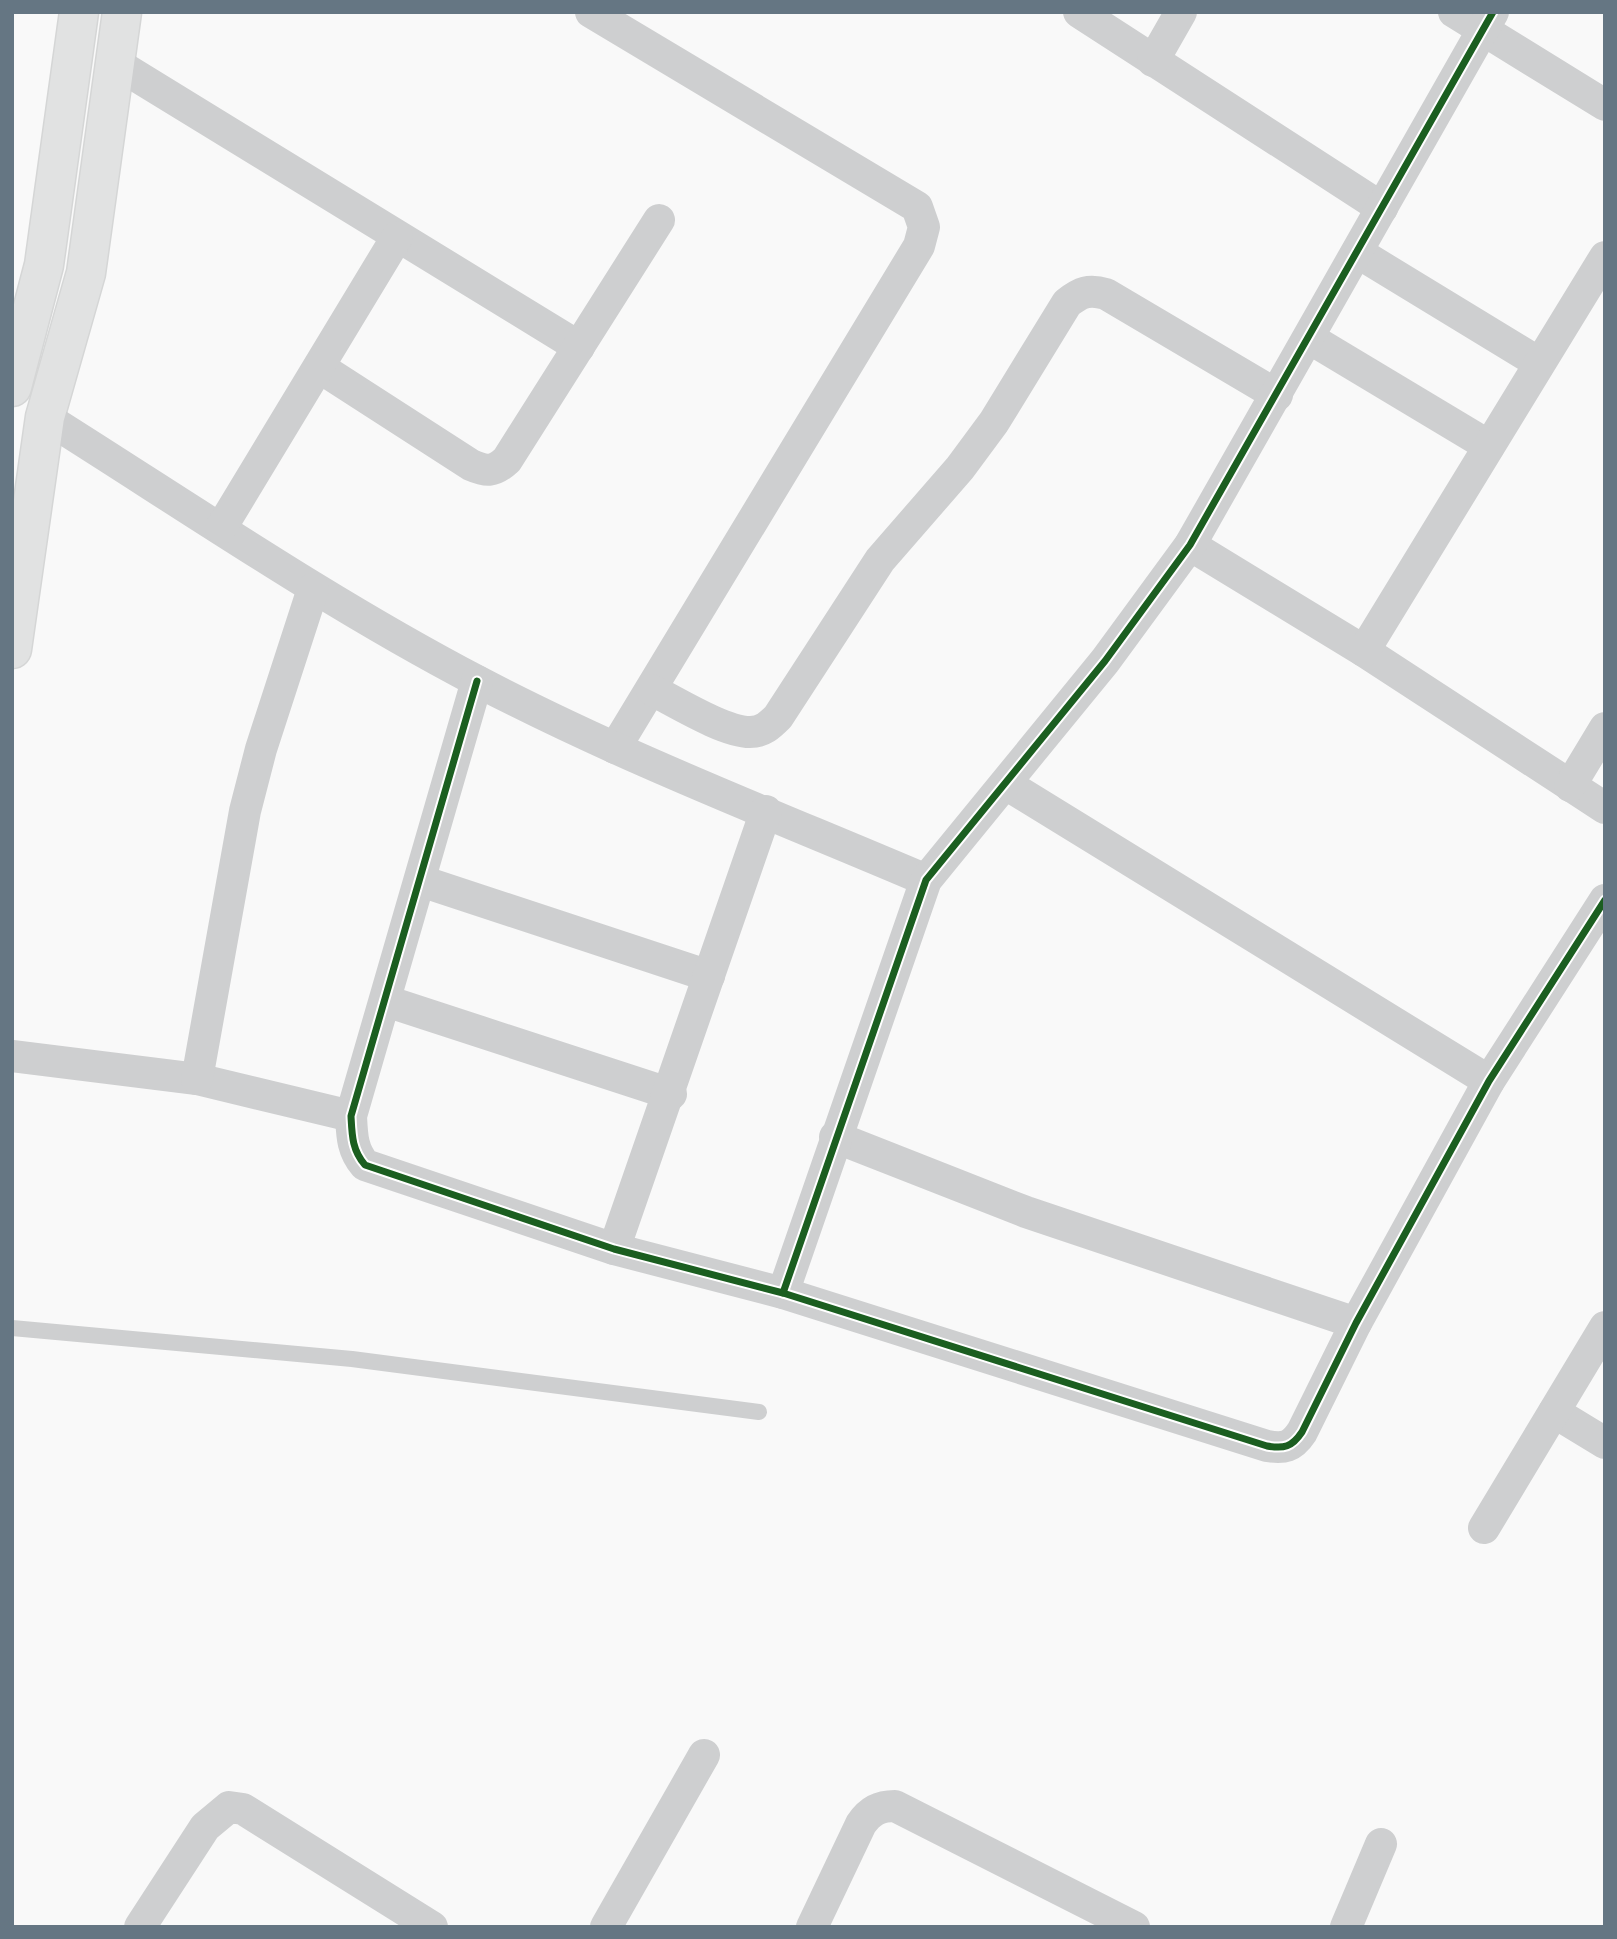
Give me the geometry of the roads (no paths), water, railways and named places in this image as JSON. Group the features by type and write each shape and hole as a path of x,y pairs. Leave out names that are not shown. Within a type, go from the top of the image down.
{"highway":[{"path":"12,387 44,265 79,12"},
{"path":"12,649 45,417 86,273 117,64 122,12"}],"street":[{"path":"592,12 917,207 924,227 919,246 615,748"},
{"path":"1079,12 1382,208"},
{"path":"1153,61 1181,12"},
{"path":"1454,12 1488,21 1605,105"},
{"path":"783,1293 926,880 1105,661 1190,545 1488,21"},
{"path":"117,64 579,347"},
{"path":"319,367 485,471 498,469 507,460 660,220"},
{"path":"221,528 397,237"},
{"path":"1357,252 1539,363"},
{"path":"1364,651 1605,257"},
{"path":"652,690 733,729 750,732 766,729 778,716 880,560 960,468 994,422 1067,303 1080,293 1092,290 1106,294 1277,395"},
{"path":"1309,338 1489,446"},
{"path":"45,417 313,589 477,681 615,748 926,880"},
{"path":"1190,545 1364,651 1605,808"},
{"path":"197,1079 245,811 261,748 313,589"},
{"path":"477,681 351,1116 352,1143 356,1155 365,1165 614,1249 783,1293 1282,1449 1294,1444 1302,1432 1356,1323 1489,1080 1605,900"},
{"path":"1570,786 1605,728"},
{"path":"1006,784 1489,1080"},
{"path":"614,1249 671,1094 766,811"},
{"path":"421,881 709,976"},
{"path":"386,1001 671,1094"},
{"path":"12,1055 197,1079 351,1116"},
{"path":"835,1137 1026,1212 1356,1323"},
{"path":"1484,1528 1605,1327"},
{"path":"1554,1412 1605,1443"},
{"path":"606,1927 704,1755"},
{"path":"812,1927 861,1824 873,1810 884,1806 895,1806 1134,1927"},
{"path":"140,1927 205,1827 229,1807 243,1809 432,1927"},
{"path":"1346,1927 1381,1844"}],"lane":[{"path":"12,1328 352,1359 759,1412"}]}
